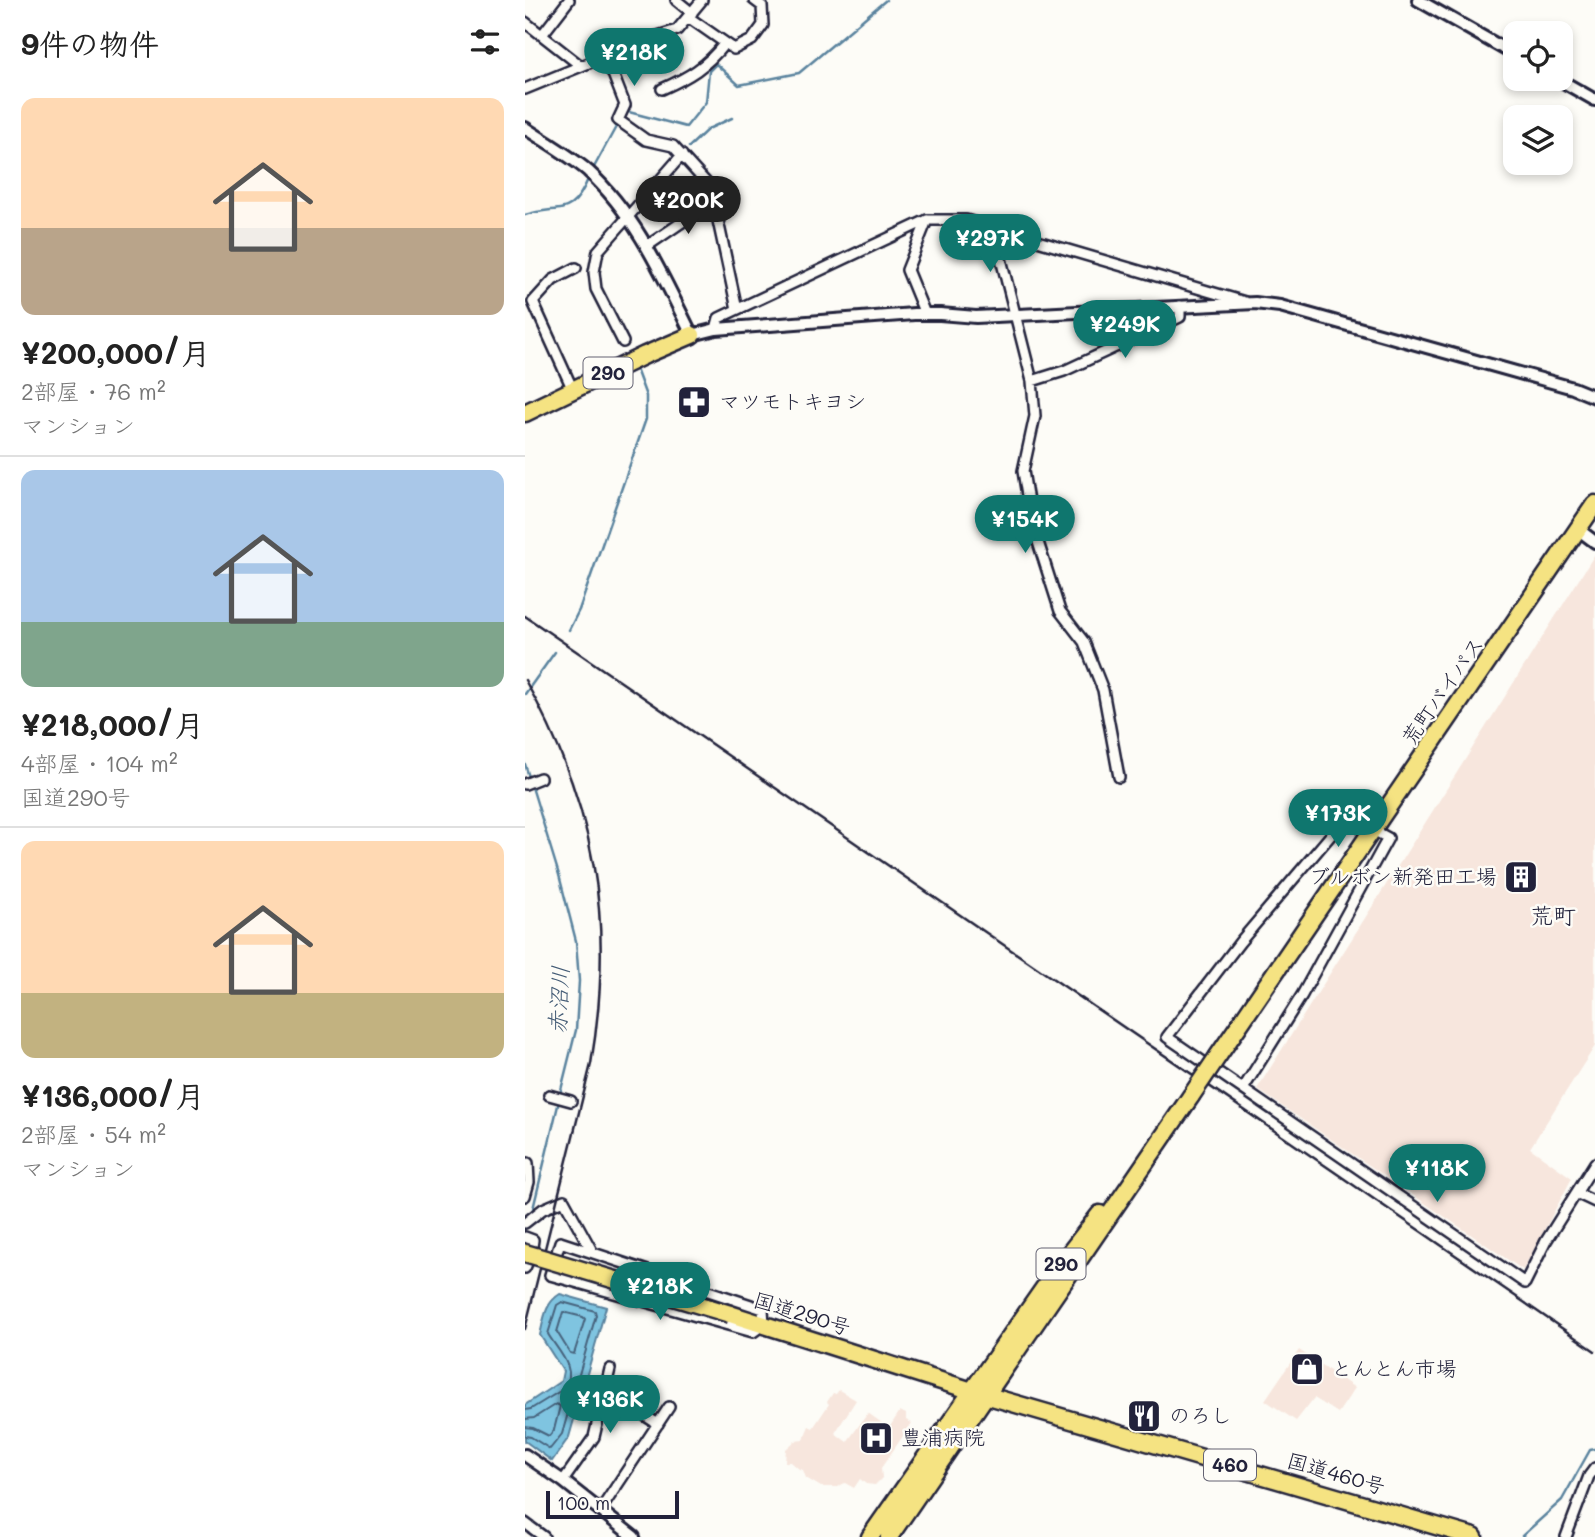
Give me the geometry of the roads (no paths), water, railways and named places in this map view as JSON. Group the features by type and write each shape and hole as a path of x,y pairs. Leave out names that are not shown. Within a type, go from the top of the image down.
{"highway":[{"name":"290","path":"525,413 692,335"},
{"name":"荒町バイパス","path":"978,1393 1058,1268 1158,1144 1595,504"},
{"name":"国道290号","path":"525,1253 764,1324 978,1393"},
{"path":"870,1537 978,1393"},
{"path":"889,1537 978,1393"},
{"name":"国道460号","path":"978,1393 1474,1537"}],"street":[{"path":"542,35 569,0"},
{"path":"676,0 690,15 734,49 752,40 764,25 762,6 754,0"},
{"path":"525,89 677,30 702,0"},
{"path":"1418,0 1503,48"},
{"path":"525,22 580,66"},
{"path":"662,89 692,75 712,59 725,43"},
{"path":"606,56 625,105 621,122 646,140 673,146 711,188 737,309"},
{"path":"1573,88 1595,100"},
{"path":"525,128 590,174 627,216 647,246 692,335 716,329 925,314 976,317 1249,303 1280,306 1573,388 1595,397"},
{"path":"623,342 596,289 594,272 598,251 682,155"},
{"path":"647,246 713,201"},
{"path":"925,314 907,270 927,220"},
{"path":"716,329 719,318 927,220 966,220 1249,303"},
{"path":"1002,231 999,251 1032,381 1035,416 1023,471 1031,520 1060,611 1084,642 1103,690 1119,777"},
{"path":"573,390 533,302 553,280 576,268"},
{"path":"1032,381 1064,371 1180,317 1180,306"},
{"path":"1579,530 1595,542"},
{"path":"525,784 540,778"},
{"path":"1243,1089 1302,995 1388,838 1347,816 1240,942 1167,1037 1525,1283 1546,1241 1595,1163"},
{"path":"549,1095 572,1101"},
{"path":"525,1196 529,1182 528,1163"},
{"path":"1576,1193 1595,1202"},
{"path":"525,1223 543,1209 564,1200 592,1251"},
{"path":"525,1237 533,1240 525,1268"},
{"path":"560,1242 592,1251 762,1310 764,1324 753,1332 550,1275 560,1242"},
{"path":"563,1481 594,1437 610,1369"},
{"path":"605,1390 658,1424"},
{"path":"600,1511 669,1407"},
{"path":"526,1458 563,1481 628,1535"},
{"path":"1566,1537 1589,1476 1595,1468"},
{"path":"525,1522 544,1537"}],"water":[{"path":"560,1294 606,1307 569,1437 552,1461 525,1441 525,1405 561,1381 563,1371 540,1335 548,1307"}],"waterway":[{"path":"624,113 625,111 686,127 706,102 709,71 716,64 739,85 799,73 886,0"},
{"name":"赤沼川","path":"689,147 708,129 732,118"},
{"path":"592,171 617,125"},
{"path":"525,215 570,205 583,191 589,177"},
{"name":"赤沼川","path":"569,630 579,610 646,419 646,396 636,369"},
{"name":"赤沼川","path":"525,694 555,652"},
{"name":"赤沼川","path":"525,764 576,941 579,981 576,1030 560,1094"},
{"name":"赤沼川","path":"532,1213 559,1101"},
{"path":"1522,1536 1562,1500 1590,1450 1595,1449"}],"railway":[{"path":"525,616 1595,1351"},
{"path":"525,680 569,773 583,819 594,866 601,962 591,1064 525,1329"}],"place":[{"name":"マツモトキヨシ","path":"694,402"},
{"name":"ブルボン新発田工場","path":"1521,877"},
{"name":"とんとん市場","path":"1307,1369"},
{"name":"のろし","path":"1144,1416"},
{"name":"豊浦病院","path":"876,1438"}],"district":[{"name":"荒町","path":"1553,916"}]}
